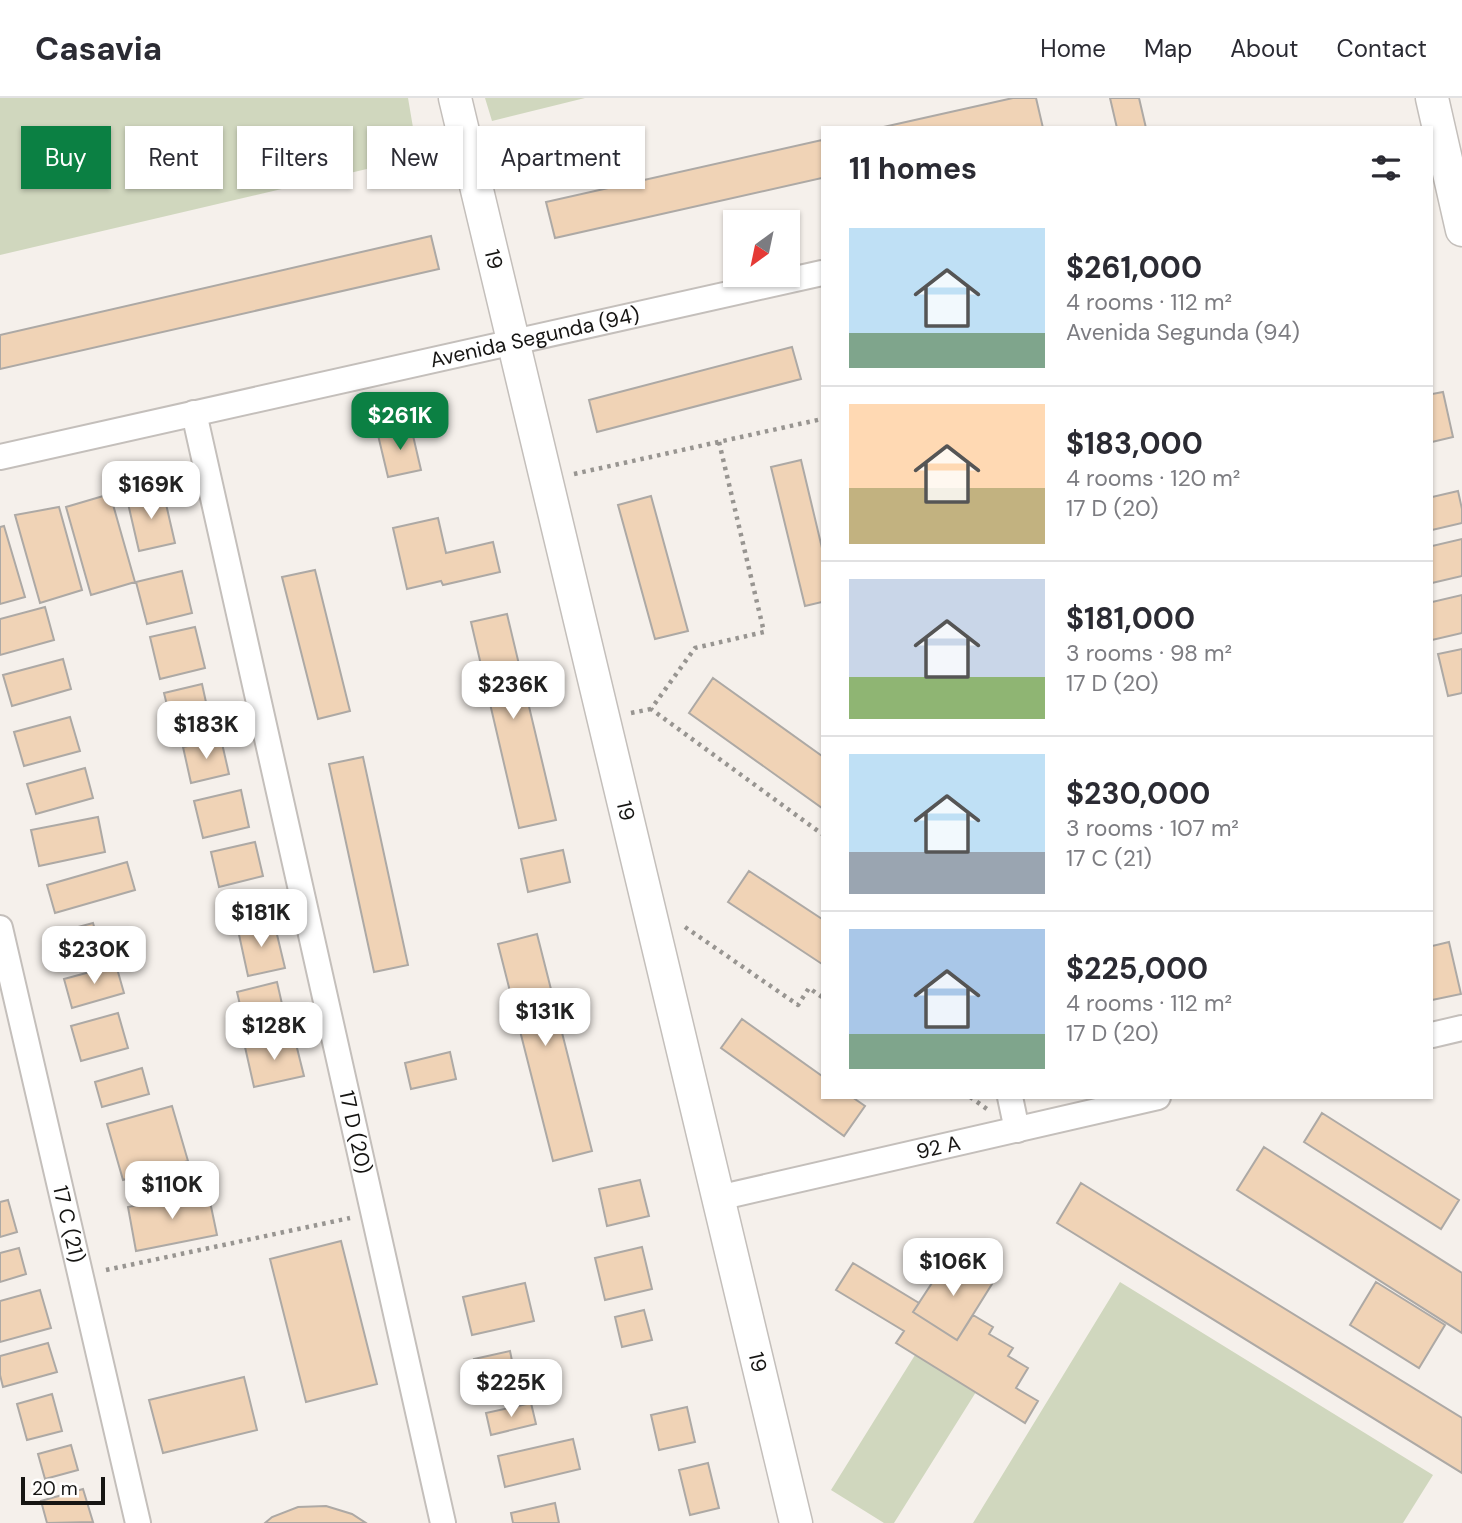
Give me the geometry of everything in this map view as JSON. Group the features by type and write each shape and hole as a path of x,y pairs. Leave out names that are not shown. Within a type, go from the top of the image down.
{"street":[{"name":"19","path":"455,98 796,1523"},
{"path":"1432,98 1445,134 1462,230"},
{"name":"Avenida Segunda (94)","path":"0,457 821,273"},
{"name":"17 D (20)","path":"194,413 443,1523"},
{"name":"17 C (21)","path":"0,928 138,1523"},
{"path":"1433,1035 1462,1028"},
{"path":"1010,1099 1017,1130"},
{"name":"92 A","path":"718,1198 1149,1099"}],"path":[{"path":"546,480 821,419"},
{"path":"719,442 764,632 695,648 651,709 821,833"},
{"path":"647,901 797,1005 809,988 821,996"},
{"path":"81,1275 374,1213"}],"green space":[{"path":"0,98 408,98 413,126 367,126 367,169 353,172 353,126 237,126 237,189 282,189 0,255"},
{"path":"485,98 585,98 492,121"},
{"path":"1120,1282 1433,1475 1403,1523 973,1523"},
{"path":"915,1355 976,1392 894,1523 884,1523 831,1490"}],"building":[{"path":"1013,98 1036,98 1043,126 888,126"},
{"path":"1110,98 1139,98 1146,126 1117,126"},
{"path":"821,140 821,178 555,238 546,202 604,189 645,189 645,180"},
{"path":"431,236 439,269 0,369 0,335"},
{"path":"792,347 801,379 597,432 589,400"},
{"path":"1443,392 1453,437 1433,442 1433,394"},
{"path":"411,427 421,470 388,477 378,435"},
{"path":"801,460 821,544 821,602 805,606 771,467"},
{"path":"163,491 175,543 139,551 127,499"},
{"path":"1458,491 1462,523 1433,530 1433,497"},
{"path":"110,494 135,582 91,595 66,507"},
{"path":"651,496 688,631 655,639 618,505"},
{"path":"59,507 82,590 40,603 15,515"},
{"path":"438,518 446,553 493,542 500,572 443,585 441,581 407,589 393,528"},
{"path":"4,526 25,597 0,604 0,527"},
{"path":"1462,539 1462,576 1433,583 1433,546"},
{"path":"315,570 350,711 318,719 282,577"},
{"path":"182,571 192,613 147,624 136,582"},
{"path":"1462,595 1462,633 1433,640 1433,602"},
{"path":"45,607 54,640 0,655 0,619"},
{"path":"507,614 556,820 519,828 471,622"},
{"path":"195,627 205,668 160,679 150,637"},
{"path":"1462,649 1462,693 1448,696 1438,654"},
{"path":"63,659 71,689 12,706 3,675"},
{"path":"713,678 821,755 821,807 689,713"},
{"path":"202,684 211,725 174,734 164,693"},
{"path":"70,717 80,751 24,766 14,732"},
{"path":"221,739 229,774 191,783 183,747"},
{"path":"363,757 408,965 374,972 329,764"},
{"path":"85,768 93,798 36,814 27,784"},
{"path":"241,790 249,827 203,838 194,801"},
{"path":"98,817 105,852 39,866 31,830"},
{"path":"255,842 263,876 219,887 211,852"},
{"path":"563,850 570,882 528,892 521,859"},
{"path":"127,862 135,890 55,913 47,885"},
{"path":"749,871 821,918 821,963 728,902"},
{"path":"274,922 285,968 248,976 238,930"},
{"path":"93,923 101,950 63,960 56,933"},
{"path":"537,934 592,1151 553,1161 498,944"},
{"path":"1449,942 1461,994 1433,1000 1433,946"},
{"path":"116,965 124,993 72,1008 64,979"},
{"path":"277,982 287,1026 247,1035 237,992"},
{"path":"118,1013 128,1048 81,1061 71,1026"},
{"path":"742,1019 821,1075 821,1099 855,1099 865,1106 844,1136 721,1048"},
{"path":"294,1036 304,1076 254,1087 245,1047"},
{"path":"450,1052 456,1079 411,1089 405,1063"},
{"path":"142,1068 149,1094 102,1107 95,1082"},
{"path":"172,1106 188,1161 123,1180 107,1124"},
{"path":"1322,1113 1459,1200 1441,1229 1304,1142"},
{"path":"1264,1147 1462,1273 1462,1333 1237,1190"},
{"path":"640,1180 649,1216 607,1226 599,1189"},
{"path":"1081,1183 1462,1418 1462,1473 1057,1223"},
{"path":"208,1192 217,1235 136,1251 128,1207"},
{"path":"8,1200 17,1232 0,1237 0,1202"},
{"path":"341,1241 377,1384 306,1402 270,1259"},
{"path":"642,1247 652,1289 605,1300 595,1258"},
{"path":"19,1248 26,1274 0,1282 0,1253"},
{"path":"949,1257 992,1284 957,1340 913,1312"},
{"path":"853,1263 919,1303 913,1312 957,1340 973,1315 993,1327 989,1334 1013,1348 1008,1356 1028,1368 1016,1388 1038,1401 1025,1423 896,1343 904,1331 836,1290"},
{"path":"1376,1282 1445,1325 1419,1368 1350,1325"},
{"path":"525,1283 534,1321 472,1335 463,1297"},
{"path":"40,1290 51,1328 0,1342 0,1301"},
{"path":"644,1310 652,1340 622,1347 615,1317"},
{"path":"48,1343 57,1372 3,1387 0,1356"},
{"path":"510,1351 516,1380 481,1389 474,1359"},
{"path":"244,1377 257,1430 163,1453 149,1400"},
{"path":"52,1394 62,1431 27,1440 17,1404"},
{"path":"531,1403 536,1424 491,1435 486,1413"},
{"path":"687,1407 695,1442 659,1450 651,1415"},
{"path":"573,1439 580,1469 505,1487 498,1456"},
{"path":"71,1445 78,1470 45,1479 38,1454"},
{"path":"708,1463 719,1508 690,1515 679,1470"},
{"path":"83,1489 93,1522 47,1523 41,1501"},
{"path":"555,1503 559,1523 513,1523 511,1513"},
{"path":"326,1506 352,1514 366,1523 265,1523 272,1517 298,1507"}]}
